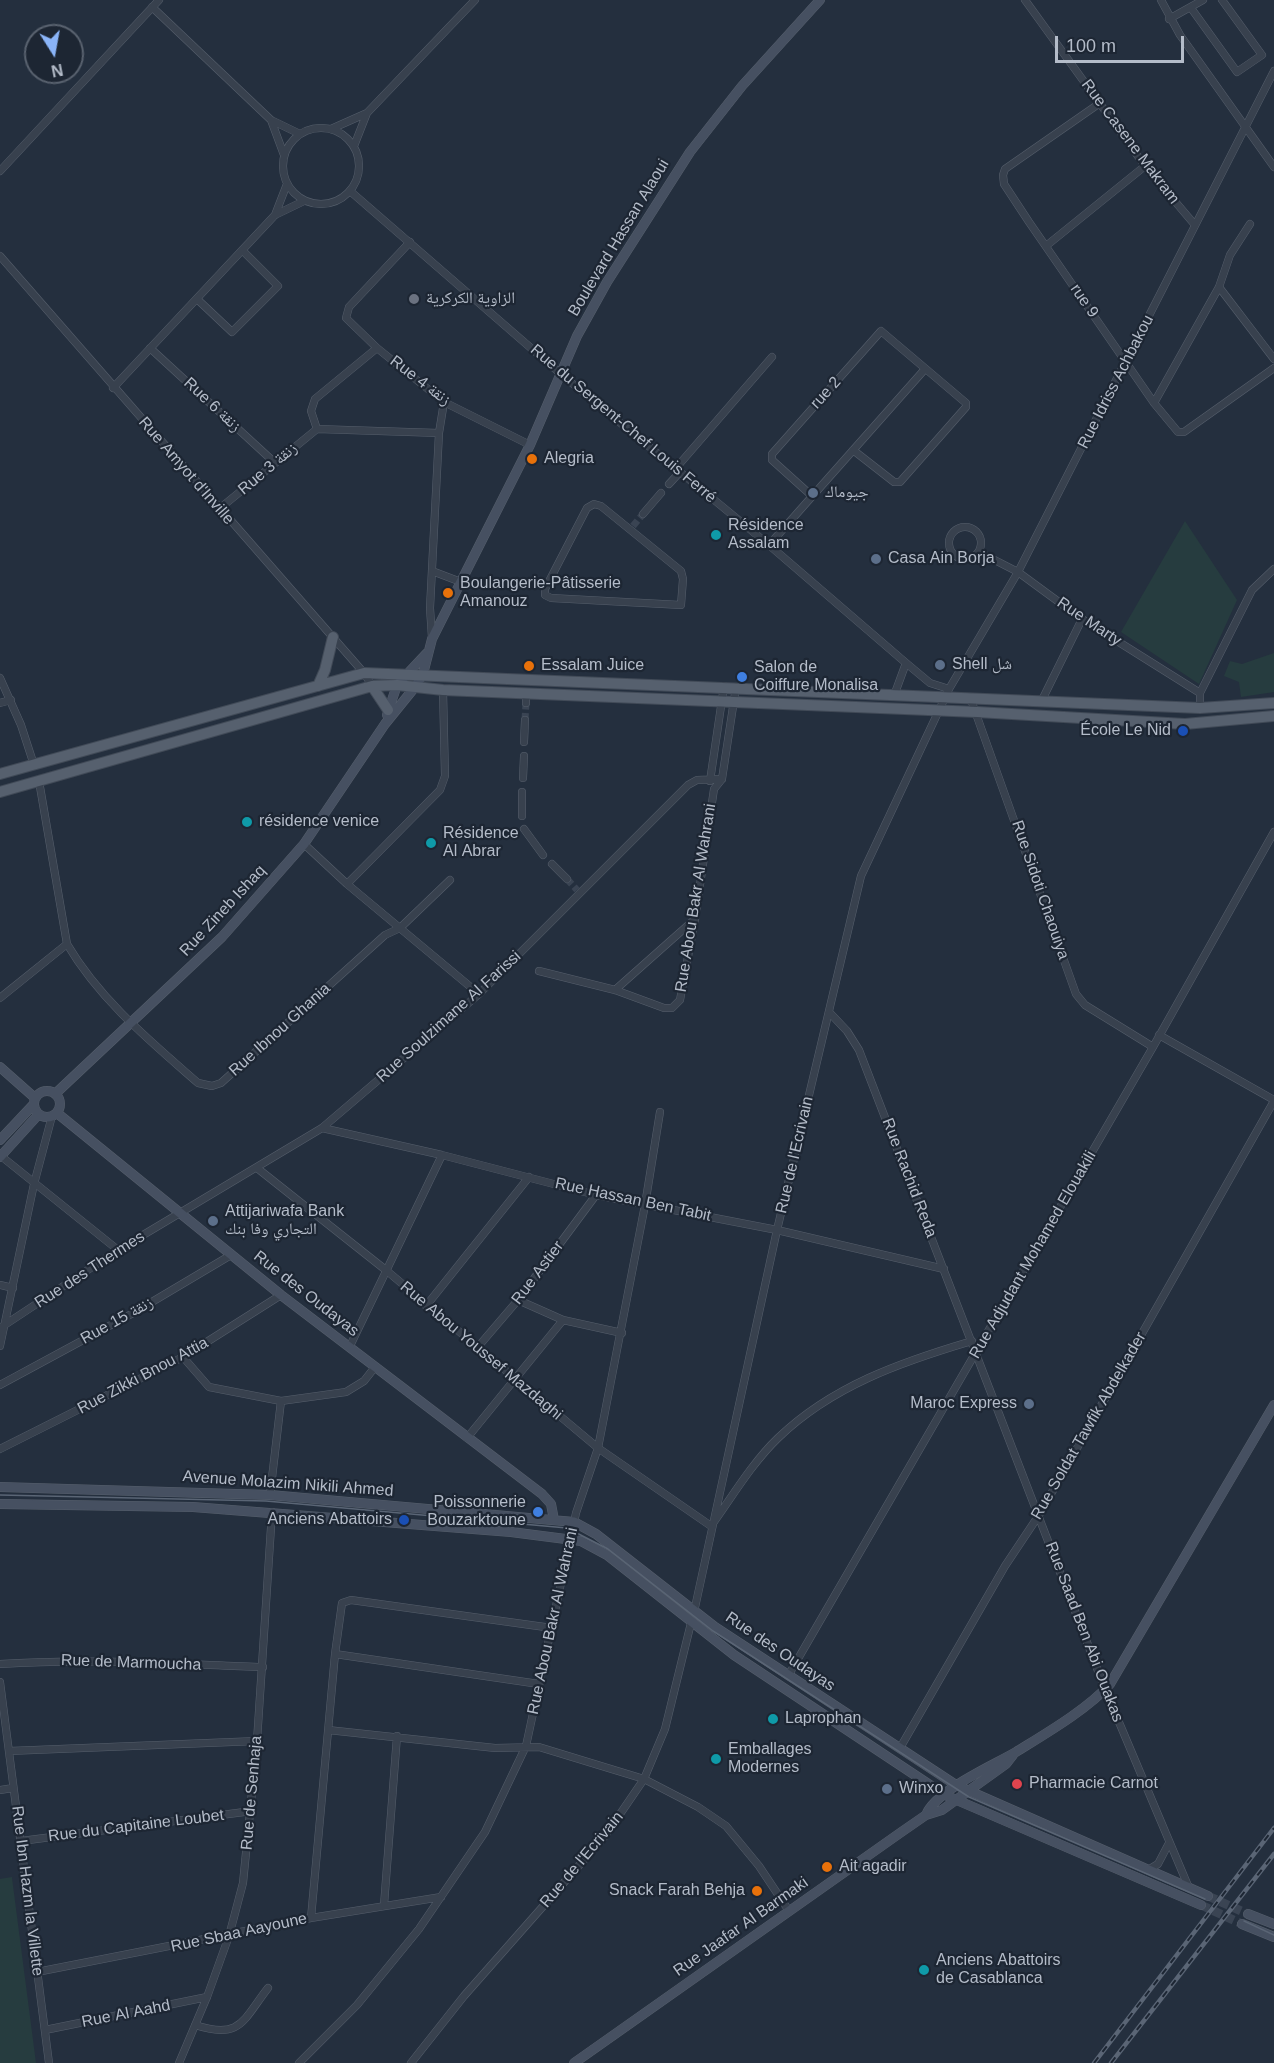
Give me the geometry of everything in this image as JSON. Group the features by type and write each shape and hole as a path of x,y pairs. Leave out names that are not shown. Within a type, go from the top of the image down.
{"main road":[{"path":"318,686 325,670 333,637"},
{"path":"0,774 364,673 948,693 970,698 1200,708 1274,703"},
{"path":"0,792 372,686 397,685 526,698 735,702 977,712 1185,724 1274,716"},
{"path":"372,686 387,710"}],"street":[{"path":"0,171 159,0"},
{"path":"284,154 300,134 310,129 332,129 367,113 475,0"},
{"name":"Boulevard Hassan Alaoui","path":"416,687 423,674 432,639 530,445 590,311 643,221 690,152 742,86 820,0"},
{"name":"Rue Casene Makram","path":"1025,0 1145,166 1195,225"},
{"path":"1161,0 1169,19 1274,167"},
{"path":"1169,19 1203,0"},
{"path":"1191,8 1237,72 1262,55 1222,0"},
{"path":"152,7 271,120 300,134"},
{"name":"Rue Idriss Achbakou","path":"939,712 1018,572 1274,71"},
{"name":"rue 9","path":"1100,103 1011,164 1003,176 1005,184 1154,403 1182,433 1274,368"},
{"path":"354,146 367,113"},
{"path":"271,120 284,154 283,175 287,184 304,201"},
{"path":"113,388 275,215 304,201 329,204 350,191 358,177 359,161 354,146 344,135 332,129"},
{"path":"1046,246 1145,166"},
{"path":"275,215 287,184"},
{"name":"Rue du Sergent-Chef Louis Ferré","path":"350,191 562,375 769,545 930,683 948,693"},
{"path":"1154,403 1219,287 1230,255 1251,224"},
{"name":"Rue 4 زنقة","path":"410,242 349,307 345,318 377,348 444,402 530,445"},
{"path":"197,299 232,332 278,286 242,250"},
{"name":"Rue Amyot d'Inville","path":"0,255 219,510 333,637 364,673 372,686"},
{"path":"1219,287 1274,359"},
{"name":"rue 2","path":"812,496 772,460 772,454 880,332 882,331 925,369"},
{"name":"Rue 6 زنقة","path":"150,348 274,462"},
{"path":"377,348 315,399 311,411 317,429 439,433"},
{"path":"669,484 678,470 772,357"},
{"path":"769,545 812,496 925,369 967,405 900,482 894,482 853,450"},
{"path":"432,639 430,608 439,433 444,402"},
{"name":"Rue 3 زنقة","path":"219,510 274,462 317,429"},
{"path":"643,514 661,494"},
{"path":"590,505 602,506 632,527 681,571 683,579 681,605 551,598 545,595 545,589 590,505"},
{"path":"969,527 979,534 981,540 979,552 969,559 957,558 949,549 949,537 957,528 969,527"},
{"name":"Rue Marty","path":"979,552 1018,572 1082,619 1200,693"},
{"path":"1200,708 1200,693 1252,590 1274,569"},
{"path":"432,571 461,582"},
{"path":"1042,700 1082,619"},
{"name":"Boulevard Hassan Alaoui","path":"406,673 428,652"},
{"path":"896,693 906,663"},
{"name":"Rue Zineb Ishaq","path":"385,724 387,710 397,685 406,673"},
{"path":"0,678 11,700 34,765"},
{"name":"Rue Abou Bakr Al Wahrani","path":"714,789 709,779 724,686"},
{"name":"Rue Zineb Ishaq","path":"55,1094 222,938 304,844 385,724 416,687"},
{"name":"Rue Abou Bakr Al Wahrani","path":"615,990 664,1008 676,1005 680,1000 695,919 714,789 722,779 736,687"},
{"path":"347,884 440,790 445,776 443,690"},
{"name":"Rue Sidoti Chaouiya","path":"970,698 977,712 1076,994 1085,1005 1153,1047"},
{"path":"0,703 11,700"},
{"name":"Rue de l'Ecrivain","path":"694,1612 777,1230 865,864 939,712"},
{"path":"524,742 525,720"},
{"path":"523,778 524,756"},
{"name":"Rue Soulzimane Al Farissi","path":"182,1213 322,1128 479,994 578,891 688,785 709,779 722,779"},
{"path":"0,998 67,944 39,781"},
{"path":"522,792 522,816"},
{"path":"524,829 543,855"},
{"name":"Rue Adjudant Mohamed Elouakili","path":"788,1676 1153,1047 1274,832"},
{"path":"304,844 347,884 479,994"},
{"path":"1265,849 1274,854"},
{"path":"552,864 567,879"},
{"name":"Rue Ibnou Ghania","path":"67,944 76,960 129,1024 198,1083 217,1085 385,935 400,928 450,880"},
{"path":"539,971 615,990 695,919"},
{"name":"Rue Rachid Reda","path":"829,1012 848,1031 859,1050 976,1353"},
{"path":"1159,1035 1274,1100"},
{"path":"0,1067 34,1101 38,1115"},
{"path":"0,1140 42,1092 55,1094 59,1101 34,1184 0,1346"},
{"name":"Rue Soldat Tawfik Abdelkader","path":"900,1748 1005,1566 1039,1515 1274,1100"},
{"name":"Rue Abou Bakr Al Wahrani","path":"299,2063 394,1962 441,1897 485,1832 526,1746 570,1538 598,1449 622,1333 660,1112"},
{"path":"55,1115 38,1115 0,1157 118,1250"},
{"name":"Rue des Oudayas","path":"55,1115 182,1213 281,1295 542,1494 550,1503 554,1520"},
{"name":"Rue Hassan Ben Tabit","path":"322,1128 442,1155 596,1195 777,1230 944,1269"},
{"path":"350,1346 442,1155"},
{"name":"Rue Abou Youssef Mazdaghi","path":"257,1168 387,1272 598,1449 711,1526"},
{"path":"426,1306 529,1178"},
{"name":"Rue Astier","path":"477,1348 518,1300 596,1195"},
{"name":"Rue des Thermes","path":"3,1327 118,1250 182,1213"},
{"name":"Rue 15 زنقة","path":"0,1385 135,1312 231,1255"},
{"path":"0,1286 13,1288"},
{"name":"Rue Zikki Bnou Attia","path":"0,1449 183,1357 281,1295"},
{"path":"518,1300 563,1320 622,1333"},
{"path":"467,1438 563,1320"},
{"path":"711,1526 777,1439 810,1412 850,1385 887,1369 972,1341"},
{"name":"Rue Saad Ben Abi Ouakas","path":"976,1353 1105,1689 1168,1843 1189,1888"},
{"path":"183,1357 208,1387 281,1401 346,1392 364,1381 375,1367"},
{"path":"270,1495 281,1401"},
{"name":"Rue Jaafar Al Barmaki","path":"926,1815 930,1807 956,1785 1014,1753 1105,1689 1123,1664 1274,1406"},
{"name":"Avenue Molazim Nikili Ahmed","path":"0,1487 270,1495 574,1522"},
{"path":"542,1494 545,1506 543,1519"},
{"name":"Avenue Molazim Nikili Ahmed","path":"0,1504 193,1507 570,1538"},
{"name":"Rue de Senhaja","path":"179,2063 207,1997 229,1936 243,1883 252,1811 272,1512"},
{"name":"Rue des Oudayas","path":"574,1522 596,1534 694,1612 956,1785 1208,1896"},
{"name":"Rue des Oudayas","path":"570,1538 591,1544 734,1655 945,1795 1201,1905"},
{"path":"311,1918 335,1654 342,1603 351,1600 552,1628"},
{"name":"Rue de l'Ecrivain","path":"411,2063 464,1996 605,1836 644,1779 666,1729 691,1623"},
{"path":"335,1654 539,1684"},
{"name":"Rue de Marmoucha","path":"0,1664 58,1660 263,1667"},
{"name":"Rue Ibn Hazm la Villette","path":"0,1682 49,2063"},
{"path":"328,1730 495,1748 526,1746 560,1751 644,1779 698,1807 726,1826 754,1858 789,1911"},
{"path":"384,1905 398,1736"},
{"path":"9,1751 257,1741"},
{"name":"Rue Jaafar Al Barmaki","path":"574,2063 926,1815 934,1814 956,1800 1006,1764 1014,1753"},
{"path":"0,1790 13,1788"},
{"name":"Rue du Capitaine Loubet","path":"21,1840 252,1811"},
{"path":"1148,1870 1157,1865 1168,1843"},
{"name":"Rue Sbaa Aayoune","path":"37,1972 229,1936 311,1918 441,1897"},
{"path":"1248,1914 1274,1924"},
{"path":"1242,1924 1274,1937"},
{"path":"195,2025 221,2033 234,2029 268,1988"},
{"name":"Rue Al Aahd","path":"45,2030 207,1997"}],"green space":[{"path":"1185,521 1237,600 1199,684 1121,632"},
{"path":"1274,653 1274,692 1241,697 1239,682 1224,676 1230,661 1242,664"},
{"path":"12,1877 36,2063 0,2063 0,1879"}],"tunnel":[{"path":"633,526 643,514"},
{"path":"525,720 526,703"},
{"path":"567,879 577,890"},
{"path":"1208,1896 1248,1914"},
{"path":"1201,1905 1242,1924"}],"tram line":[{"path":"0,1495 266,1501 567,1528 608,1549 713,1631 969,1797 1205,1899"},
{"path":"1244,1921 1274,1935"}],"railway":[{"path":"1094,2063 1274,1828"},
{"path":"1111,2063 1274,1854"}],"place":[{"name":"الزاوية الكركرية","path":"414,299"},
{"name":"Alegria","path":"532,459"},
{"name":"جيوماك","path":"813,493"},
{"name":"Résidence Assalam","path":"716,535"},
{"name":"Casa Ain Borja","path":"876,559"},
{"name":"Boulangerie-Pâtisserie Amanouz","path":"448,593"},
{"name":"Shell شل","path":"940,665"},
{"name":"Essalam Juice","path":"529,666"},
{"name":"Salon de Coiffure Monalisa","path":"742,677"},
{"name":"École Le Nid","path":"1183,731"},
{"name":"résidence venice","path":"247,822"},
{"name":"Résidence Al Abrar","path":"431,843"},
{"name":"Attijariwafa Bank التجاري وفا بنك","path":"213,1221"},
{"name":"Maroc Express","path":"1029,1404"},
{"name":"Poissonnerie Bouzarktoune","path":"538,1512"},
{"name":"Anciens Abattoirs","path":"404,1520"},
{"name":"Laprophan","path":"773,1719"},
{"name":"Emballages Modernes","path":"716,1759"},
{"name":"Pharmacie Carnot","path":"1017,1784"},
{"name":"Winxo","path":"887,1789"},
{"name":"Ait agadir","path":"827,1867"},
{"name":"Snack Farah Behja","path":"757,1891"},
{"name":"Anciens Abattoirs de Casablanca","path":"924,1970"}]}
